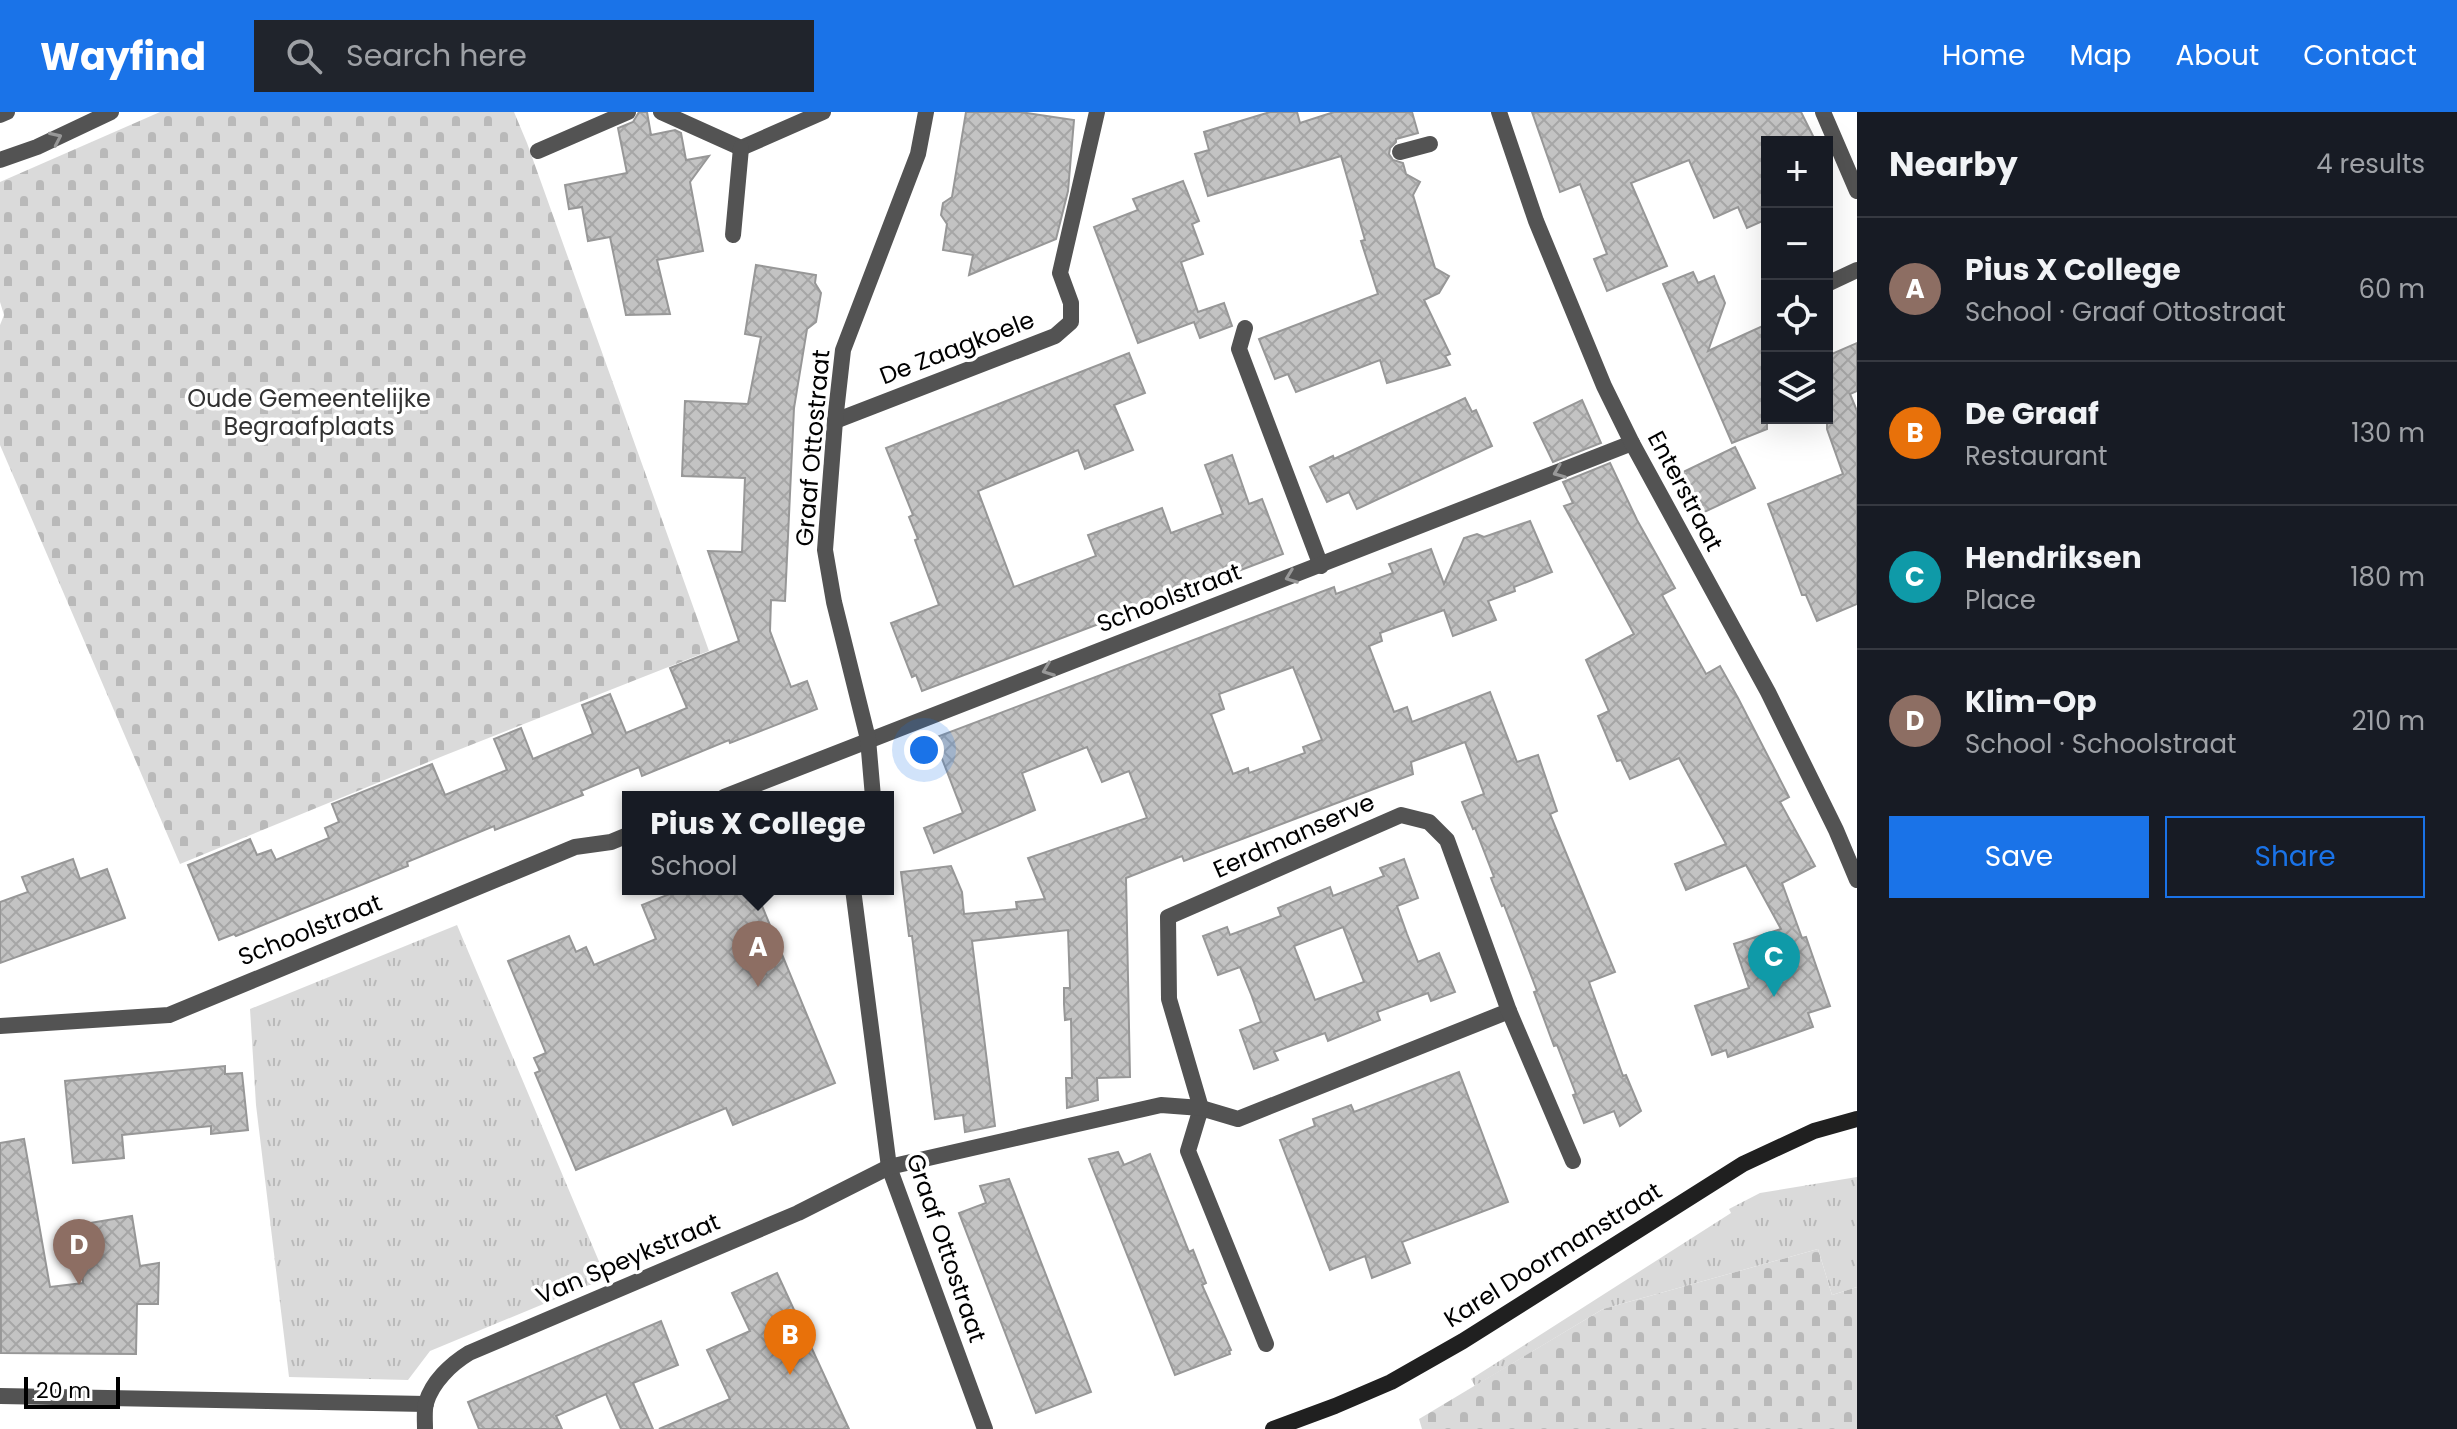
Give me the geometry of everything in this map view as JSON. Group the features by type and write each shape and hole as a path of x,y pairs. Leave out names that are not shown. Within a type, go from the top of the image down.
{"main road":[{"name":"Karel Doormanstraat","path":"1273,1429 1391,1382 1463,1341 1743,1164 1814,1131 1857,1119"}],"street":[{"path":"0,115 7,112"},
{"path":"0,160 37,147 111,112"},
{"path":"538,151 628,112"},
{"path":"661,112 741,148 823,112"},
{"name":"Graaf Ottostraat","path":"872,791 868,739 834,602 825,550 835,421 843,350 918,154 926,112"},
{"name":"De Zaagkoele","path":"835,421 1055,336 1071,322 1071,303 1060,273 1097,112"},
{"name":"Enterstraat","path":"1499,112 1536,221 1598,371 1632,443 1768,692 1836,830 1857,880"},
{"path":"1823,112 1857,191"},
{"path":"1400,152 1430,144"},
{"path":"733,235 741,148"},
{"path":"1833,281 1857,270"},
{"path":"1245,328 1239,349 1321,566"},
{"name":"Schoolstraat","path":"739,791 1632,443"},
{"name":"Eerdmanserve","path":"1201,1108 1169,999 1168,917 1401,815 1429,822 1447,840 1509,1011 1573,1161"},
{"name":"Schoolstraat","path":"0,1026 169,1015 575,847 622,837"},
{"name":"Graaf Ottostraat","path":"852,895 889,1167 985,1429"},
{"path":"889,1167 1161,1105 1201,1108 1238,1119 1509,1011"},
{"path":"1201,1108 1188,1151 1266,1344"},
{"name":"Van Speykstraat","path":"426,1404 441,1376 469,1353 798,1213 889,1167"},
{"path":"0,1396 426,1404 425,1429"}],"green space":[{"name":"Oude Gemeentelijke Begraafplaats","path":"160,112 514,112 709,651 180,864 0,445 0,325 4,315 0,302 0,182"},
{"path":"457,925 606,1278 430,1351 408,1380 289,1377 256,1105 250,1009"},
{"path":"1857,1177 1857,1287 1832,1295 1818,1249 1603,1309 1475,1386 1471,1379 1731,1213 1729,1209 1760,1193"},
{"path":"1818,1249 1832,1295 1857,1287 1857,1429 1422,1429 1419,1419 1603,1309"}],"building":[{"path":"639,112 647,112 651,135 675,130 681,133 686,160 709,156 690,182 703,251 657,260 670,314 626,315 610,237 588,241 582,207 569,209 565,185 627,173 618,128 633,122"},
{"path":"966,112 1020,112 1074,120 1068,191 1056,239 969,275 973,255 943,250 947,224 941,215 943,203 952,197"},
{"path":"1270,112 1297,112 1300,123 1334,112 1412,112 1418,133 1396,139 1389,154 1393,160 1403,163 1406,174 1420,182 1413,195 1435,268 1449,276 1439,293 1424,300 1450,354 1445,356 1450,365 1387,383 1380,360 1296,392 1288,374 1275,379 1259,339 1378,294 1361,241 1365,240 1341,156 1208,196 1195,154 1209,150 1204,132"},
{"path":"1532,112 1801,112 1813,136 1761,136 1761,222 1747,228 1738,207 1714,218 1689,160 1631,183 1667,266 1607,291 1594,259 1607,254 1580,184 1560,192"},
{"path":"1183,181 1199,221 1192,224 1203,254 1181,262 1198,312 1224,303 1232,326 1200,338 1194,322 1138,343 1094,227 1138,210 1133,199"},
{"path":"756,265 816,275 815,283 821,293 816,322 807,329 794,408 785,601 771,600 770,631 791,687 807,681 817,709 730,743 729,740 642,776 639,767 581,791 583,795 495,830 494,826 407,862 408,866 236,936 234,934 219,940 188,865 250,839 257,855 271,850 276,860 329,838 325,828 339,822 332,804 432,764 445,795 507,770 494,739 521,728 533,759 593,734 582,705 610,694 626,733 687,708 670,668 739,641 708,551 742,552 745,478 682,476 685,401 748,404 761,337 745,334"},
{"path":"1693,272 1698,283 1714,276 1725,303 1708,351 1761,327 1761,424 1767,424 1767,429 1732,443 1663,284"},
{"path":"1857,343 1857,391 1850,394 1857,411 1857,604 1817,621 1806,595 1802,595 1768,504 1843,474 1827,424 1833,424 1833,354"},
{"path":"1129,353 1145,393 1114,405 1133,450 1085,469 1078,450 978,491 1014,587 1096,556 1088,535 1162,508 1171,533 1223,514 1205,465 1232,455 1249,504 1262,499 1283,554 922,691 916,675 912,677 891,623 939,605 915,540 918,539 909,517 913,515 886,448"},
{"path":"1465,398 1472,412 1476,410 1492,446 1357,509 1349,492 1327,502 1310,467 1333,456 1334,459"},
{"path":"1582,400 1601,443 1553,462 1534,423"},
{"path":"1735,447 1755,488 1698,515 1679,474"},
{"path":"1610,463 1675,588 1662,595 1706,674 1720,666 1789,797 1780,802 1815,866 1782,883 1802,938 1806,937 1830,1006 1808,1013 1813,1027 1728,1057 1726,1050 1712,1055 1695,1006 1749,988 1734,944 1781,929 1746,865 1686,890 1675,864 1726,844 1679,758 1630,779 1621,760 1617,761 1598,716 1609,711 1586,660 1634,634 1564,506 1573,503 1563,482"},
{"path":"1530,521 1552,572 1488,601 1496,620 1453,636 1444,610 1380,633 1382,641 1369,646 1394,712 1407,707 1412,722 1490,692 1517,762 1538,755 1557,811 1550,814 1615,972 1589,982 1623,1076 1626,1075 1641,1111 1620,1126 1614,1111 1584,1123 1573,1095 1576,1094 1534,992 1537,991 1491,878 1494,877 1462,802 1484,794 1465,742 1411,762 1413,774 1184,861 1182,856 1126,878 1130,1077 1097,1078 1098,1100 1067,1108 1066,1078 1072,1078 1071,1019 1065,1020 1064,1004 1064,988 1070,988 1068,930 972,941 995,1126 965,1132 963,1115 935,1119 901,872 951,866 962,892 964,914 1017,909 1016,902 1045,899 1028,858 1147,818 1129,771 1102,782 1087,747 1022,773 1035,810 934,853 924,828 963,813 934,738 1334,587 1336,594 1393,573 1389,564 1431,549 1444,584 1464,538 1477,534 1484,537","holes":["1293,667 1322,740 1303,747 1305,753 1249,773 1248,768 1233,774 1211,714 1224,709 1219,694"]},
{"path":"73,859 80,879 107,869 125,918 0,963 0,902 28,892 22,877"},
{"path":"1404,859 1418,898 1397,906 1407,934 1418,962 1439,953 1455,992 1431,1001 1428,993 1377,1012 1380,1020 1328,1041 1325,1033 1274,1052 1278,1060 1254,1069 1240,1030 1261,1022 1251,994 1240,967 1218,975 1203,936 1227,927 1230,935 1281,916 1278,908 1330,887 1333,896 1384,876 1380,868","holes":["1343,927 1364,982 1315,1000 1294,946"]},
{"path":"667,895 757,895 835,1083 733,1125 726,1108 576,1170 535,1073 540,1071 534,1058 546,1053 508,961 569,936 576,952 586,947 594,965 656,939 642,905"},
{"path":"225,1066 225,1074 242,1073 248,1130 211,1134 211,1126 122,1135 124,1158 73,1163 65,1081"},
{"path":"1459,1072 1508,1202 1402,1242 1410,1263 1372,1278 1365,1256 1330,1270 1280,1140 1315,1126 1313,1119 1351,1105 1354,1112"},
{"path":"24,1139 50,1287 83,1283 78,1225 132,1216 140,1266 159,1263 158,1304 137,1304 136,1354 1,1353 0,1143"},
{"path":"1118,1152 1124,1165 1150,1154 1189,1252 1193,1250 1206,1283 1202,1285 1231,1350 1230,1354 1175,1375 1089,1159"},
{"path":"1009,1179 1091,1392 1036,1413 959,1213 986,1203 980,1186"},
{"path":"777,1273 849,1429 659,1429 730,1399 707,1350 750,1331 732,1293"},
{"path":"661,1321 678,1365 633,1383 653,1429 621,1429 606,1394 556,1416 562,1429 479,1429 468,1402"}],"place":[{"name":"Pius X College","path":"758,987"},
{"name":"Hendriksen","path":"1774,997"},
{"name":"Klim-Op","path":"79,1285"},
{"name":"De Graaf","path":"790,1375"}]}
